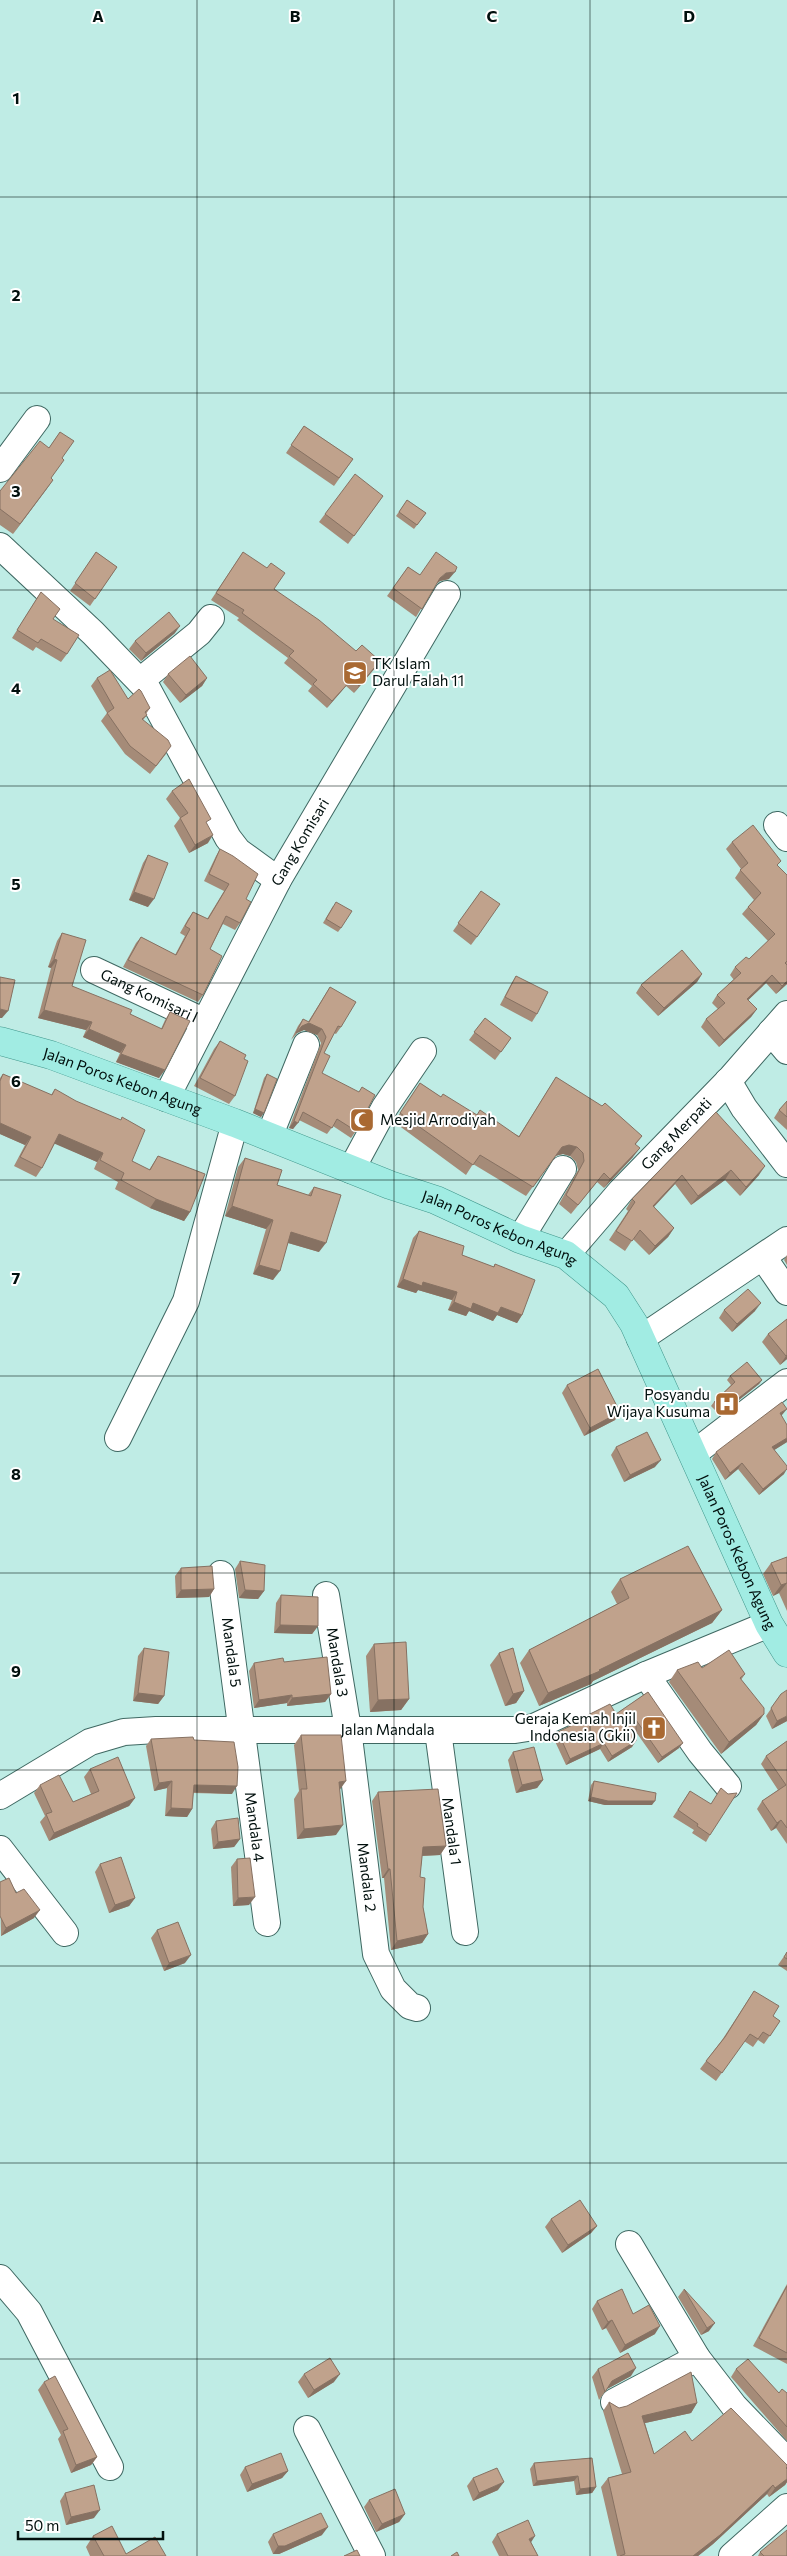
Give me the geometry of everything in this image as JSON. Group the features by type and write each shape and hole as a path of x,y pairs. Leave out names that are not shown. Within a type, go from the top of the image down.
{"main road":[{"name":"Jalan Poros Kebon Agung","path":"0,1041 51,1056 235,1123 351,1170 436,1200 520,1239 566,1255 616,1296 640,1339 769,1624 787,1654"}],"street":[{"path":"0,469 37,419"},
{"path":"0,546 93,633 148,690 228,838 238,851 278,880"},
{"name":"Gang Komisari","path":"166,1098 278,880 447,594"},
{"path":"140,681 199,633 211,618"},
{"name":"Gang Komisari I","path":"94,970 205,1022"},
{"name":"Gang Merpati","path":"566,1255 621,1191 728,1081 782,1032"},
{"path":"269,1137 306,1045"},
{"path":"351,1170 385,1107 423,1051"},
{"path":"728,1081 744,1108 787,1164"},
{"path":"118,1438 186,1300 235,1123"},
{"path":"520,1239 563,1169"},
{"path":"640,1339 787,1240"},
{"path":"763,1257 787,1292"},
{"path":"693,1454 787,1382"},
{"name":"Mandala 5","path":"221,1574 243,1731"},
{"name":"Mandala 3","path":"326,1595 348,1729"},
{"name":"Jalan Mandala","path":"0,1796 90,1742 124,1732 156,1730 348,1729 515,1730 534,1727 646,1675 769,1624"},
{"path":"646,1675 700,1752 728,1786"},
{"name":"Mandala 2","path":"348,1729 376,1954 393,1989 410,2006 417,2008"},
{"name":"Mandala 1","path":"438,1730 465,1932"},
{"name":"Mandala 4","path":"243,1731 267,1923"},
{"path":"0,1848 64,1933"},
{"path":"629,2244 697,2358 734,2406 787,2461"},
{"path":"0,2278 30,2312 110,2467"},
{"path":"614,2402 697,2358"},
{"path":"307,2429 372,2556"},
{"path":"732,2556 787,2507"}],"building":[{"path":"304,426 353,459 339,478 291,445"},
{"path":"60,432 74,441 62,458 64,460 51,478 53,480 20,524 0,509 0,491 40,441 49,448"},
{"path":"355,474 383,496 354,536 325,514"},
{"path":"407,500 426,513 417,525 399,512"},
{"path":"96,552 117,567 95,599 75,583"},
{"path":"243,552 267,568 271,563 285,573 274,589 319,620 356,651 362,645 380,661 359,686 352,679 332,701 313,684 317,680 289,656 294,651 242,613 244,610 216,593"},
{"path":"436,552 457,567 455,572 446,573 440,578 422,609 393,588 408,567 420,575"},
{"path":"41,592 60,609 53,619 79,635 67,654 41,639 38,643 17,630"},
{"path":"169,612 180,626 146,653 135,641"},
{"path":"190,656 207,678 186,695 168,674"},
{"path":"110,670 128,699 139,689 141,691 150,708 145,712 147,715 142,719 168,740 171,746 156,766 130,746 107,713 114,708 97,678"},
{"path":"189,779 211,819 206,822 213,835 195,845 180,818 188,813 172,791"},
{"path":"753,825 781,861 777,865 787,875 787,961 785,963 787,965 787,981 782,986 772,975 747,999 757,1009 724,1040 706,1019 725,1003 717,995 741,973 735,967 746,957 749,959 775,934 748,907 761,893 740,870 748,863 732,842"},
{"path":"220,849 258,874 246,899 251,902 240,923 226,916 210,949 222,956 203,995 128,960 141,937 176,955 190,929 185,926 193,912 208,919 229,884 209,874"},
{"path":"148,855 168,863 154,899 134,892"},
{"path":"481,891 500,904 477,937 458,923"},
{"path":"336,902 352,911 341,928 326,919"},
{"path":"62,933 86,940 72,986 132,1010 130,1014 162,1029 170,1012 190,1021 165,1070 121,1054 126,1045 89,1029 92,1022 44,1010 57,960 54,959"},
{"path":"682,950 702,974 664,1008 641,985"},
{"path":"516,976 548,992 537,1014 505,997"},
{"path":"0,977 15,980 8,1011 0,1009"},
{"path":"330,987 356,1002 341,1027 338,1026 324,1053 330,1056 322,1073 359,1092 362,1087 375,1095 356,1131 337,1119 332,1128 303,1112 298,1123 294,1121 326,1037 322,1029 309,1023 302,1026 296,1033 303,1019 309,1022"},
{"path":"485,1018 511,1038 501,1052 474,1032"},
{"path":"220,1041 246,1055 244,1059 248,1061 235,1096 200,1078"},
{"path":"3,1074 52,1095 55,1089 76,1101 121,1120 122,1117 145,1130 132,1161 150,1170 158,1156 205,1174 190,1212 156,1199 121,1180 124,1173 100,1160 103,1153 59,1134 42,1168 20,1157 31,1137 0,1123 0,1081"},
{"path":"267,1074 277,1079 264,1113 255,1109"},
{"path":"556,1077 602,1106 605,1103 642,1136 635,1144 640,1148 610,1179 604,1173 578,1205 566,1195 584,1161 583,1153 577,1147 569,1145 562,1147 533,1187 480,1155 473,1165 400,1113 420,1083 441,1097 443,1094 477,1115 480,1110 519,1137"},
{"path":"787,1101 787,1117 779,1110"},
{"path":"716,1112 765,1166 746,1187 731,1170 698,1196 682,1175 653,1206 674,1228 655,1246 640,1230 632,1241 616,1231 635,1202 632,1199"},
{"path":"245,1158 282,1170 277,1185 311,1196 314,1187 341,1195 326,1243 291,1232 280,1271 259,1265 273,1220 232,1206"},
{"path":"419,1231 464,1246 462,1255 494,1267 495,1264 535,1280 522,1315 501,1307 498,1313 473,1303 471,1309 454,1302 457,1292 423,1282 422,1286 403,1279"},
{"path":"748,1289 761,1303 737,1324 724,1310"},
{"path":"787,1319 787,1355 786,1356 768,1334"},
{"path":"747,1362 762,1380 722,1411 714,1402 735,1382 730,1376"},
{"path":"598,1369 620,1412 590,1428 567,1385"},
{"path":"782,1402 787,1409 780,1413 787,1425 787,1438 772,1447 787,1466 787,1469 763,1489 742,1463 730,1473 716,1452"},
{"path":"647,1432 661,1460 630,1475 616,1447"},
{"path":"688,1546 722,1610 600,1671 548,1693 529,1650 629,1598 620,1579"},
{"path":"787,1557 787,1583 781,1585 771,1563"},
{"path":"240,1561 265,1565 264,1591 245,1590"},
{"path":"212,1566 214,1589 181,1590 181,1568"},
{"path":"281,1595 318,1597 318,1626 280,1625"},
{"path":"406,1642 409,1699 378,1700 374,1644"},
{"path":"144,1648 169,1652 164,1696 138,1693"},
{"path":"513,1648 524,1691 513,1694 499,1653"},
{"path":"729,1650 745,1674 740,1678 764,1708 764,1714 729,1742 677,1670 698,1662 702,1668"},
{"path":"327,1657 331,1694 292,1698 292,1695 259,1700 254,1663 283,1658 284,1662"},
{"path":"787,1690 787,1716 777,1721 771,1708 781,1694"},
{"path":"648,1692 683,1743 662,1757 636,1720 636,1741 612,1756 604,1743 570,1759 558,1732 610,1704 616,1714"},
{"path":"301,1735 341,1735 346,1781 339,1782 343,1825 304,1829 301,1789 307,1789"},
{"path":"193,1737 194,1740 234,1742 238,1767 237,1786 194,1785 192,1809 171,1808 172,1781 159,1783 151,1739"},
{"path":"787,1741 787,1828 781,1820 777,1823 762,1801 786,1785 766,1756"},
{"path":"534,1747 543,1780 522,1785 513,1752"},
{"path":"118,1757 135,1798 54,1833 46,1814 52,1812 40,1785 59,1775 73,1802 99,1791 90,1769"},
{"path":"594,1781 656,1793 655,1801 608,1801 591,1797"},
{"path":"721,1788 728,1794 737,1793 710,1835 678,1810 690,1791 711,1804"},
{"path":"438,1789 446,1846 423,1847 420,1877 425,1878 423,1907 428,1934 397,1941 390,1869 388,1869 378,1792"},
{"path":"238,1818 240,1839 218,1842 216,1821"},
{"path":"121,1857 135,1898 115,1905 100,1864"},
{"path":"250,1858 255,1897 238,1898 237,1859"},
{"path":"9,1878 16,1893 24,1889 40,1910 6,1928 0,1916 0,1882"},
{"path":"178,1922 191,1955 169,1963 157,1930"},
{"path":"754,1991 779,2006 773,2016 780,2021 770,2036 763,2032 758,2039 750,2034 722,2073 706,2061 725,2037"},
{"path":"580,2200 597,2226 568,2245 551,2219"},
{"path":"787,2286 787,2353 759,2338"},
{"path":"622,2289 633,2314 649,2305 660,2326 625,2345 612,2320 608,2322 597,2301"},
{"path":"684,2289 715,2323 707,2328"},
{"path":"628,2353 636,2368 612,2381 605,2392 598,2369"},
{"path":"330,2358 340,2374 314,2390 304,2374"},
{"path":"748,2359 779,2393 782,2389 787,2393 787,2427 736,2369"},
{"path":"691,2372 697,2403 642,2416 654,2454 685,2431 692,2441 731,2408 787,2465 787,2479 775,2488 773,2485 720,2535 693,2556 620,2556 625,2554 608,2478 631,2472 609,2402 619,2408 627,2406"},
{"path":"55,2376 97,2457 76,2465 63,2431 68,2429 44,2382"},
{"path":"281,2453 288,2471 252,2484 245,2467"},
{"path":"592,2458 596,2487 580,2489 578,2476 537,2481 534,2463"},
{"path":"497,2468 504,2482 479,2493 473,2478"},
{"path":"94,2485 100,2510 71,2517 65,2493"},
{"path":"395,2489 405,2514 382,2524 369,2500"},
{"path":"321,2513 328,2527 285,2546 278,2546 273,2534"},
{"path":"528,2520 535,2536 529,2539 538,2556 508,2556 497,2534"},
{"path":"112,2526 126,2554 155,2537 166,2556 104,2556 93,2536"},
{"path":"787,2530 787,2556 764,2556 760,2552"},
{"path":"357,2550 360,2556 344,2556"},
{"path":"457,2552 459,2556 451,2556"}],"place":[{"name":"TK Islam Darul Falah 11","path":"355,673"},
{"name":"Mesjid Arrodiyah","path":"362,1120"},
{"name":"Posyandu Wijaya Kusuma","path":"727,1404"},
{"name":"Geraja Kemah Injil Indonesia (Gkii)","path":"654,1728"}]}
